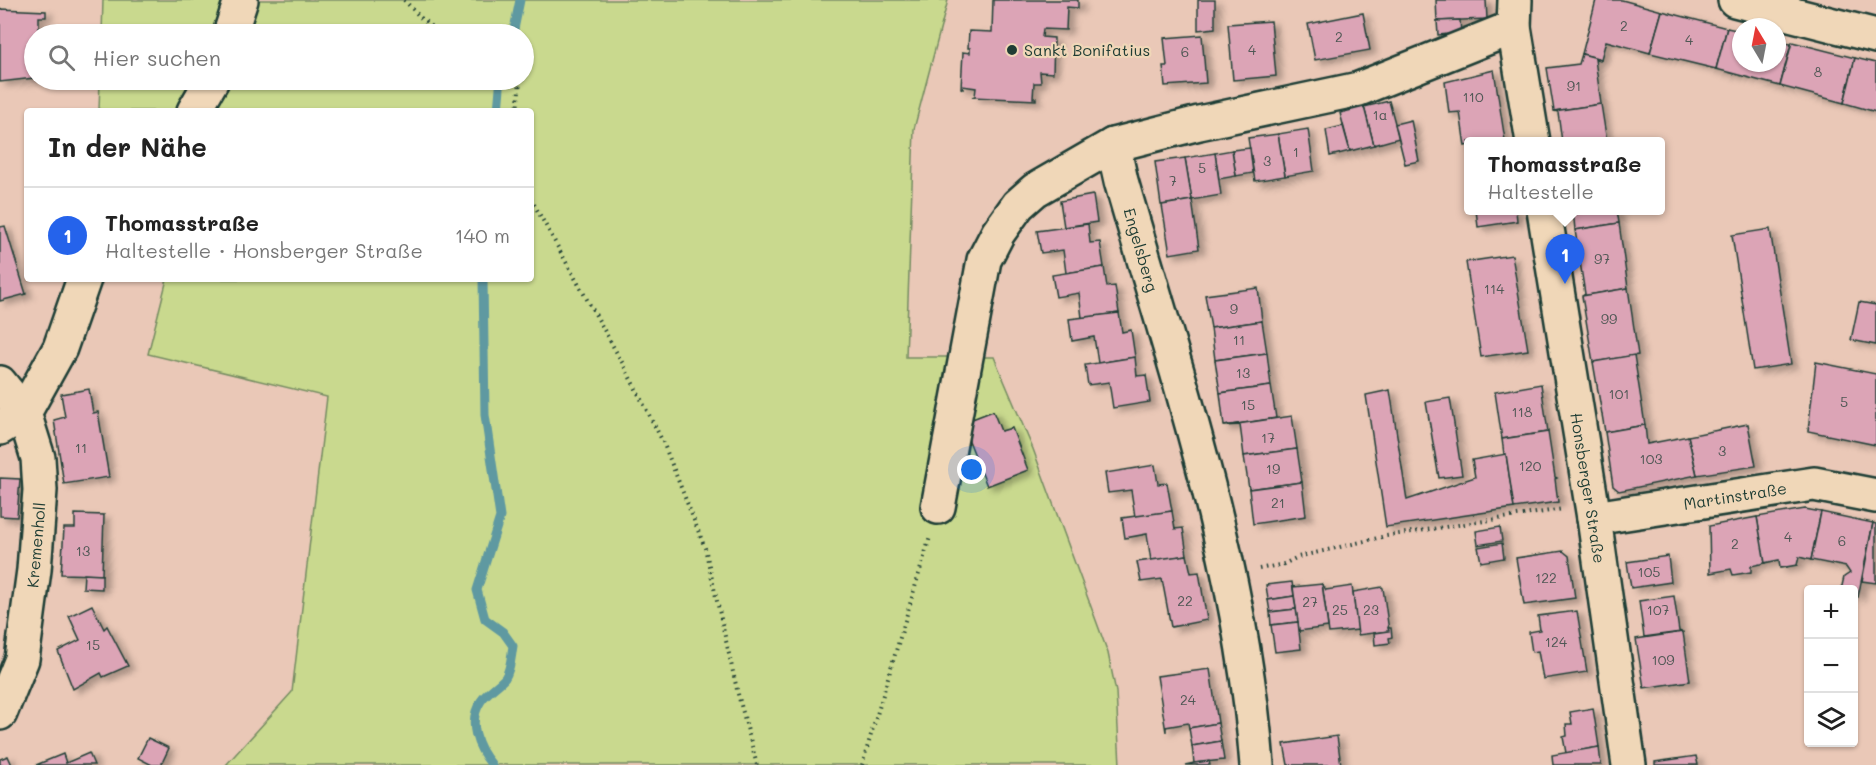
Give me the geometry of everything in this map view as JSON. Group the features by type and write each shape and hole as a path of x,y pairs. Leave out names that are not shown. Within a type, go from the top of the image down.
{"street":[{"path":"233,24 241,0"},
{"path":"1735,0 1843,13 1876,36"},
{"path":"938,507 984,260 998,233 1018,205 1035,190 1113,145 1199,123 1359,89 1515,14 1532,137"},
{"path":"196,108 206,90"},
{"name":"Engelsberg","path":"1113,145 1222,546 1248,676 1257,765"},
{"name":"Honsberger Straße","path":"1545,215 1629,765"},
{"path":"12,421 60,348 83,282"},
{"name":"Kremenholl","path":"0,383 12,421 38,459 40,490 34,570 22,659 0,713"},
{"name":"Martinstraße","path":"1592,512 1814,484 1876,496"}],"path":[{"path":"404,0 428,24"},
{"path":"517,108 519,90"},
{"path":"534,204 623,364 667,453 705,548 738,694 757,765"},
{"path":"862,765 938,507"},
{"path":"1284,564 1298,557 1386,536 1592,512"}],"green space":[{"path":"103,0 948,0 914,129 906,357 994,357 1033,449 1108,653 1116,692 1120,765 226,765 292,692 327,397 148,354 166,282 534,282 534,108 99,108 100,90 534,90 534,24 102,24"}],"building":[{"name":"Sankt Bonifatius","path":"993,0 1078,0 1078,8 1067,7 1066,30 1043,29 1042,37 1054,38 1053,73 1040,72 1041,83 1034,83 1033,98 1036,100 972,97 975,96 976,88 963,86 963,89 961,88 963,52 970,53 969,31 992,32"},
{"path":"1198,0 1215,0 1215,28 1198,30"},
{"path":"1436,0 1486,0 1487,19 1437,21"},
{"path":"1596,0 1622,0 1662,11 1650,53 1606,41 1601,59 1582,54"},
{"path":"0,9 46,11 46,17 39,17 39,24 24,24 24,79 0,82"},
{"path":"1662,11 1727,28 1716,69 1650,53"},
{"path":"1363,13 1370,50 1315,60 1308,24"},
{"path":"1460,20 1461,33 1438,35 1437,21"},
{"path":"1271,21 1276,76 1233,80 1228,24"},
{"path":"1727,28 1732,29 1732,72 1784,72 1780,86 1716,69"},
{"path":"1202,35 1206,83 1165,86 1163,66 1167,66 1164,38"},
{"path":"1792,42 1855,58 1844,103 1780,86 1784,72 1786,72"},
{"path":"1786,43 1791,44 1786,63"},
{"path":"1582,54 1601,59 1600,61 1595,59 1601,104 1554,111 1547,68 1579,64"},
{"path":"1855,58 1876,63 1876,112 1844,103"},
{"path":"1494,70 1505,137 1464,137 1464,139 1460,112 1449,113 1445,82"},
{"path":"1389,101 1399,138 1374,145 1364,107"},
{"path":"1601,104 1606,137 1561,137 1558,112 1554,111"},
{"path":"1364,107 1374,145 1350,151 1340,113"},
{"path":"1411,120 1419,161 1405,164 1395,124"},
{"path":"1343,126 1350,151 1330,156 1326,130"},
{"path":"1308,129 1314,171 1285,176 1278,134"},
{"path":"1278,134 1285,176 1255,181 1248,138"},
{"path":"1250,148 1253,173 1236,176 1232,150"},
{"path":"1232,150 1236,176 1219,179 1215,153"},
{"path":"1215,153 1221,195 1192,200 1185,158"},
{"path":"1185,158 1192,200 1161,205 1155,162"},
{"path":"1093,195 1097,222 1064,227 1060,201"},
{"path":"1192,200 1199,249 1170,254 1162,205"},
{"path":"1477,215 1516,215 1517,221 1478,227"},
{"path":"1574,215 1618,215 1619,223 1575,230"},
{"path":"1619,223 1628,288 1582,296 1585,294 1575,230"},
{"path":"1088,224 1090,243 1100,242 1104,267 1066,273 1063,250 1041,253 1037,231"},
{"path":"5,226 26,294 0,301 0,227"},
{"path":"1770,229 1791,364 1753,370 1732,235"},
{"path":"1512,255 1528,350 1481,357 1466,262"},
{"path":"1104,267 1107,287 1115,286 1119,313 1082,318 1079,293 1056,297 1052,275"},
{"path":"1258,288 1262,321 1211,328 1205,295"},
{"path":"1628,288 1638,355 1593,362 1582,296"},
{"path":"1859,302 1876,305 1876,345 1851,340"},
{"path":"1119,313 1122,332 1131,330 1135,357 1098,363 1094,337 1072,341 1069,319"},
{"path":"1262,321 1267,353 1215,360 1211,328"},
{"path":"1267,353 1271,386 1220,393 1215,360"},
{"path":"1634,355 1645,425 1605,432 1593,362"},
{"path":"1135,357 1137,376 1146,375 1150,402 1113,408 1109,382 1088,385 1085,365"},
{"path":"1816,362 1876,374 1876,445 1808,431"},
{"path":"1541,384 1548,432 1502,439 1495,392"},
{"path":"1271,386 1276,418 1224,426 1220,393"},
{"path":"89,389 93,413 98,412 109,477 64,484 54,420 65,417 61,394"},
{"path":"1390,390 1407,500 1475,477 1472,460 1506,454 1514,508 1386,527 1366,395"},
{"path":"1450,398 1462,475 1439,478 1426,402"},
{"path":"993,411 1001,431 1012,428 1028,470 987,486 962,423"},
{"path":"1292,416 1297,449 1244,456 1240,425 1224,426"},
{"path":"1748,424 1756,466 1697,475 1688,436"},
{"path":"1645,425 1647,444 1688,436 1697,475 1619,491 1613,486 1605,432"},
{"path":"1548,432 1557,478 1555,479 1558,502 1514,508 1502,439"},
{"path":"1297,449 1302,482 1249,489 1244,456"},
{"path":"1155,465 1158,484 1167,483 1172,511 1135,517 1131,490 1108,493 1105,473"},
{"path":"0,478 20,479 17,517 0,516"},
{"path":"1302,482 1306,516 1253,524 1249,489"},
{"path":"1805,509 1821,512 1811,560 1799,557 1797,565 1780,568 1779,560 1764,563 1757,517"},
{"path":"1172,511 1175,529 1183,528 1187,555 1151,561 1147,534 1125,538 1122,518"},
{"path":"1821,512 1873,523 1858,597 1858,585 1842,585 1844,577 1850,573 1846,567 1811,560"},
{"path":"75,514 104,515 102,575 61,574 64,528 75,528"},
{"path":"1757,517 1765,563 1751,566 1751,572 1733,575 1731,569 1710,573 1709,526"},
{"path":"1873,523 1876,524 1876,583 1862,581"},
{"path":"1500,527 1502,541 1478,545 1476,531"},
{"path":"1502,543 1504,558 1481,562 1478,547"},
{"path":"1563,551 1569,556 1575,598 1524,605 1516,558"},
{"path":"1187,555 1191,573 1199,572 1207,620 1171,627 1162,579 1141,582 1137,562"},
{"path":"1668,556 1671,582 1631,588 1627,562"},
{"path":"84,574 102,575 102,589 83,588"},
{"path":"1292,582 1294,596 1268,600 1266,585"},
{"path":"1322,583 1326,590 1352,586 1358,630 1329,633"},
{"path":"1322,584 1328,627 1299,631 1293,587"},
{"path":"1382,587 1389,631 1358,635 1353,592"},
{"path":"1294,596 1296,609 1270,612 1268,600"},
{"path":"1674,596 1681,632 1644,637 1639,601"},
{"path":"92,605 104,629 107,626 128,666 103,677 101,673 73,689 58,651 80,640 69,616"},
{"path":"1296,609 1298,622 1271,625 1270,612"},
{"path":"1577,611 1587,672 1543,679 1538,651 1532,652 1529,632 1540,630 1538,616"},
{"path":"1298,622 1301,649 1275,652 1271,625"},
{"path":"1388,628 1391,628 1390,643 1375,645 1374,633 1389,631"},
{"path":"1683,632 1690,681 1644,688 1636,639"},
{"path":"1210,669 1218,723 1189,728 1188,723 1166,727 1166,732 1157,676"},
{"path":"1593,708 1599,747 1566,753 1563,737 1567,736 1566,724 1572,724 1570,712"},
{"path":"1218,723 1221,741 1192,746 1189,728"},
{"path":"1337,736 1341,765 1288,765 1284,744"},
{"path":"148,738 169,748 161,765 152,765 138,758"},
{"path":"1221,741 1224,760 1194,763 1192,746"},
{"path":"1599,747 1601,765 1553,765 1552,755"},
{"path":"89,753 94,765 36,765 63,754 66,763"},
{"path":"8,756 12,765 0,765 0,759"},
{"path":"1696,756 1698,765 1655,765 1655,762"},
{"path":"1209,761 1210,765 1185,765 1194,763"}],"waterway":[{"path":"515,24 520,0"},
{"path":"498,108 500,90"},
{"path":"483,282 485,415 500,517 477,590 485,619 503,632 513,646 510,667 505,678 481,701 475,717 474,726 478,742 492,765"}],"place":[{"name":"Sankt Bonifatius","path":"1012,50"},
{"name":"Thomasstraße","path":"1565,284"}]}
